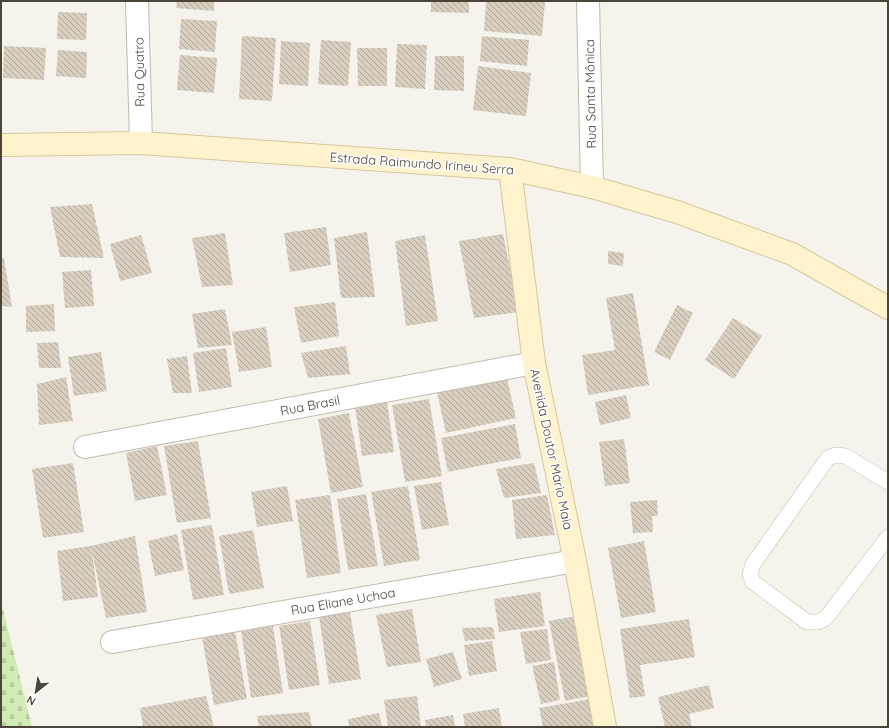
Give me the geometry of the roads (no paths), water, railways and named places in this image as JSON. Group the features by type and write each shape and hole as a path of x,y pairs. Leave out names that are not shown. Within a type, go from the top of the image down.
{"street":[{"name":"Rua Quatro","path":"137,1 141,143"},
{"name":"Rua Santa Mônica","path":"588,1 592,187"},
{"name":"Estrada Raimundo Irineu Serra","path":"1,145 141,143 510,169 592,187 677,212 792,254 888,308"},
{"name":"Avenida Doutor Mário Maia","path":"510,169 534,363 575,561 605,727"},
{"name":"Rua Brasil","path":"85,447 534,363"},
{"name":"Rua Eliane Uchoa","path":"112,642 575,561"}],"lane":[{"path":"888,482 845,456 836,455 828,458 753,564 750,574 753,582 807,622 818,622 826,618 888,537"}]}
